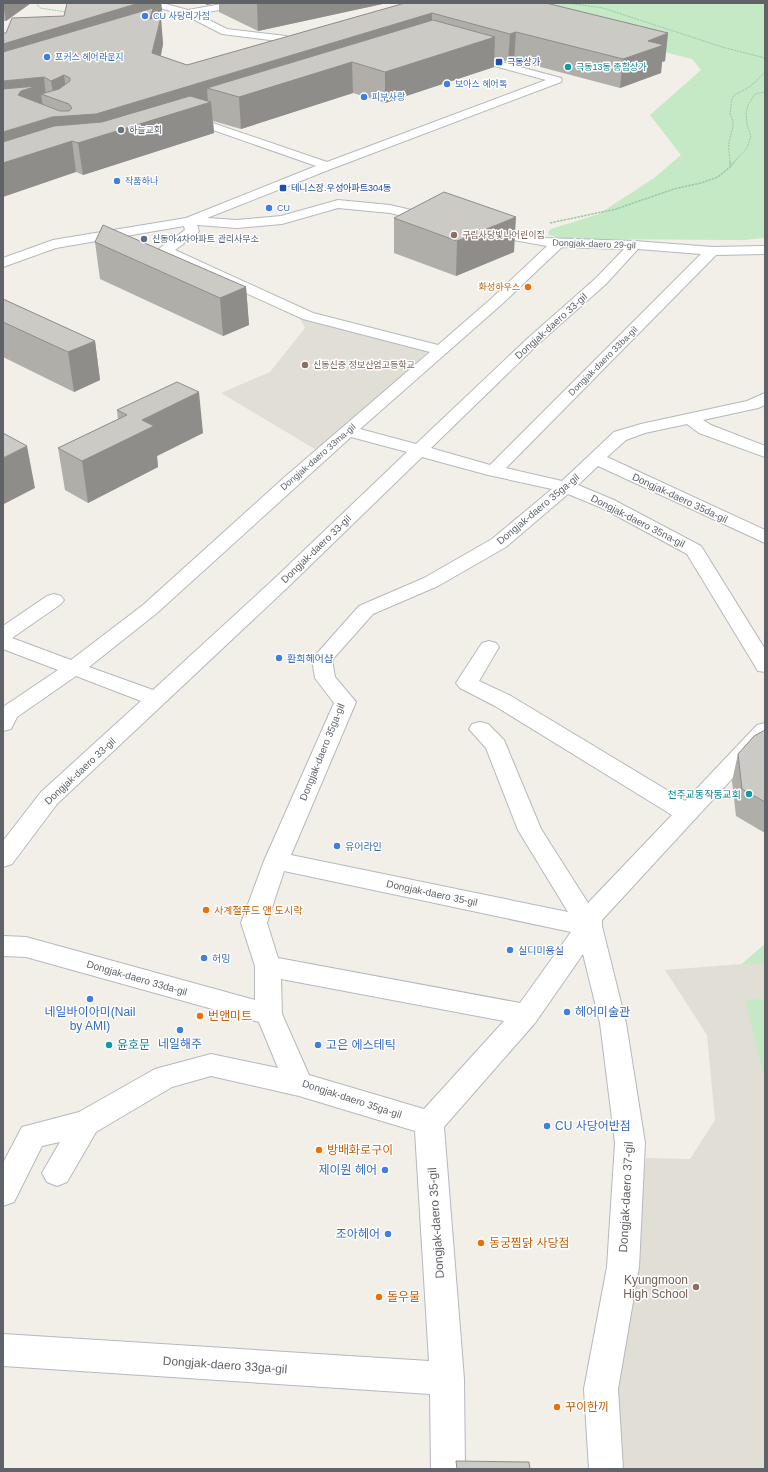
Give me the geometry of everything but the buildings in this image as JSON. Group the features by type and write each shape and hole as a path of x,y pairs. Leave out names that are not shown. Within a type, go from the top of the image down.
{"street":[{"path":"152,3 188,13 225,32 286,39"},
{"path":"188,13 242,3"},
{"path":"3,263 53,244 189,221 327,166 557,80 456,52"},
{"path":"180,124 209,115"},
{"path":"194,120 327,166"},
{"path":"189,221 237,224 282,220 338,204 390,210 442,221"},
{"path":"189,221 192,231 165,251 308,316 441,350"},
{"name":"Dongjak-daero 29-gil","path":"471,228 544,242 636,245 712,251 765,250"},
{"name":"Dongjak-daero 33ma-gil","path":"3,724 9,713 74,668 150,610 348,431 497,301 559,242"},
{"name":"Dongjak-daero 33-gil","path":"3,858 49,798 281,583 532,342 601,281 636,245"},
{"name":"Dongjak-daero 33ba-gil","path":"494,471 712,251"},
{"name":"Dongjak-daero 35ga-gil","path":"429,1123 299,1084 269,1014 268,966 254,924 276,861 345,702 325,678 322,659 366,610 431,582 499,543 566,487 620,436 642,429 752,405 765,398"},
{"path":"690,419 704,429 765,452"},
{"path":"348,431 494,471 566,487"},
{"name":"Dongjak-daero 35da-gil","path":"595,458 765,537"},
{"name":"Dongjak-daero 35na-gil","path":"566,487 608,504 694,550 765,666"},
{"path":"3,635 54,600"},
{"path":"3,642 157,699"},
{"path":"489,647 467,683 503,701 687,813"},
{"path":"480,729 496,745 530,830 589,926"},
{"path":"429,1123 526,1016 589,926 590,917 765,730"},
{"name":"Dongjak-daero 35-gil","path":"276,861 589,926"},
{"name":"Dongjak-daero 37-gil","path":"589,926 614,1024 630,1143 623,1267 601,1390 606,1469"},
{"name":"Dongjak-daero 33da-gil","path":"3,946 26,947 269,1014"},
{"path":"268,966 526,1016"},
{"path":"3,1193 32,1136 86,1122 165,1077 211,1065 299,1084"},
{"path":"57,1173 86,1122"},
{"name":"Dongjak-daero 35-gil","path":"429,1123 447,1379 448,1469"},
{"name":"Dongjak-daero 33ga-gil","path":"3,1350 447,1379"}],"path":[{"path":"36,3 40,8 70,13"},
{"path":"567,3 603,8 722,47 765,58"},
{"path":"730,167 729,142 733,129 733,119 730,115 732,98 735,93 748,87 765,72"},
{"path":"560,221 616,209 674,189 701,183 718,177 730,167 747,148 751,136 745,123 748,106 754,100 755,94 765,92"}],"shaded area":[{"path":"300,318 429,351 318,451 221,393 270,372 305,328"},
{"name":"Kyungmoon High School","path":"765,944 765,1469 618,1469 610,1415 646,1158 690,1159 715,1120 707,1035 665,970 742,964"}],"green space":[{"path":"473,3 765,3 765,238 744,240 577,239 561,238 549,235 548,232 551,229 599,214 654,178 681,155 650,115 701,70 692,59"},
{"path":"765,944 765,964 742,964"},
{"path":"765,999 765,1080 745,1000"}],"place":[{"name":"CU 사당리가점","path":"145,16"},
{"name":"포커스 헤어라운지","path":"47,57"},
{"name":"극동상가","path":"499,62"},
{"name":"극동13동 종합상가","path":"568,67"},
{"name":"보아스 헤어톡","path":"447,84"},
{"name":"피부사랑","path":"364,97"},
{"name":"하늘교회","path":"121,130"},
{"name":"작품하나","path":"117,181"},
{"name":"테니스장.우성아파트304동","path":"283,188"},
{"name":"CU","path":"269,208"},
{"name":"구립사당빛나어린이집","path":"454,235"},
{"name":"신동아4차아파트 관리사무소","path":"144,239"},
{"name":"화성하우스","path":"528,287"},
{"name":"신동신중 정보산업고등학교","path":"305,365"},
{"name":"환희헤어샵","path":"279,658"},
{"name":"천주교동작동교회","path":"749,794"},
{"name":"유어라인","path":"337,846"},
{"name":"사계절푸드 앤 도시락","path":"206,910"},
{"name":"실디미용실","path":"510,950"},
{"name":"허밍","path":"204,958"},
{"name":"네일바이아미(Nail by AMI)","path":"90,999"},
{"name":"헤어미술관","path":"567,1012"},
{"name":"번앤미트","path":"200,1016"},
{"name":"네일해주","path":"180,1030"},
{"name":"윤호문","path":"109,1045"},
{"name":"고은 에스테틱","path":"318,1045"},
{"name":"CU 사당어반점","path":"547,1126"},
{"name":"방배화로구이","path":"319,1150"},
{"name":"제이원 헤어","path":"385,1170"},
{"name":"조아헤어","path":"388,1234"},
{"name":"동궁찜닭 사당점","path":"481,1243"},
{"name":"Kyungmoon High School","path":"696,1287"},
{"name":"돌우물","path":"379,1297"},
{"name":"꾸이한끼","path":"557,1407"}]}
